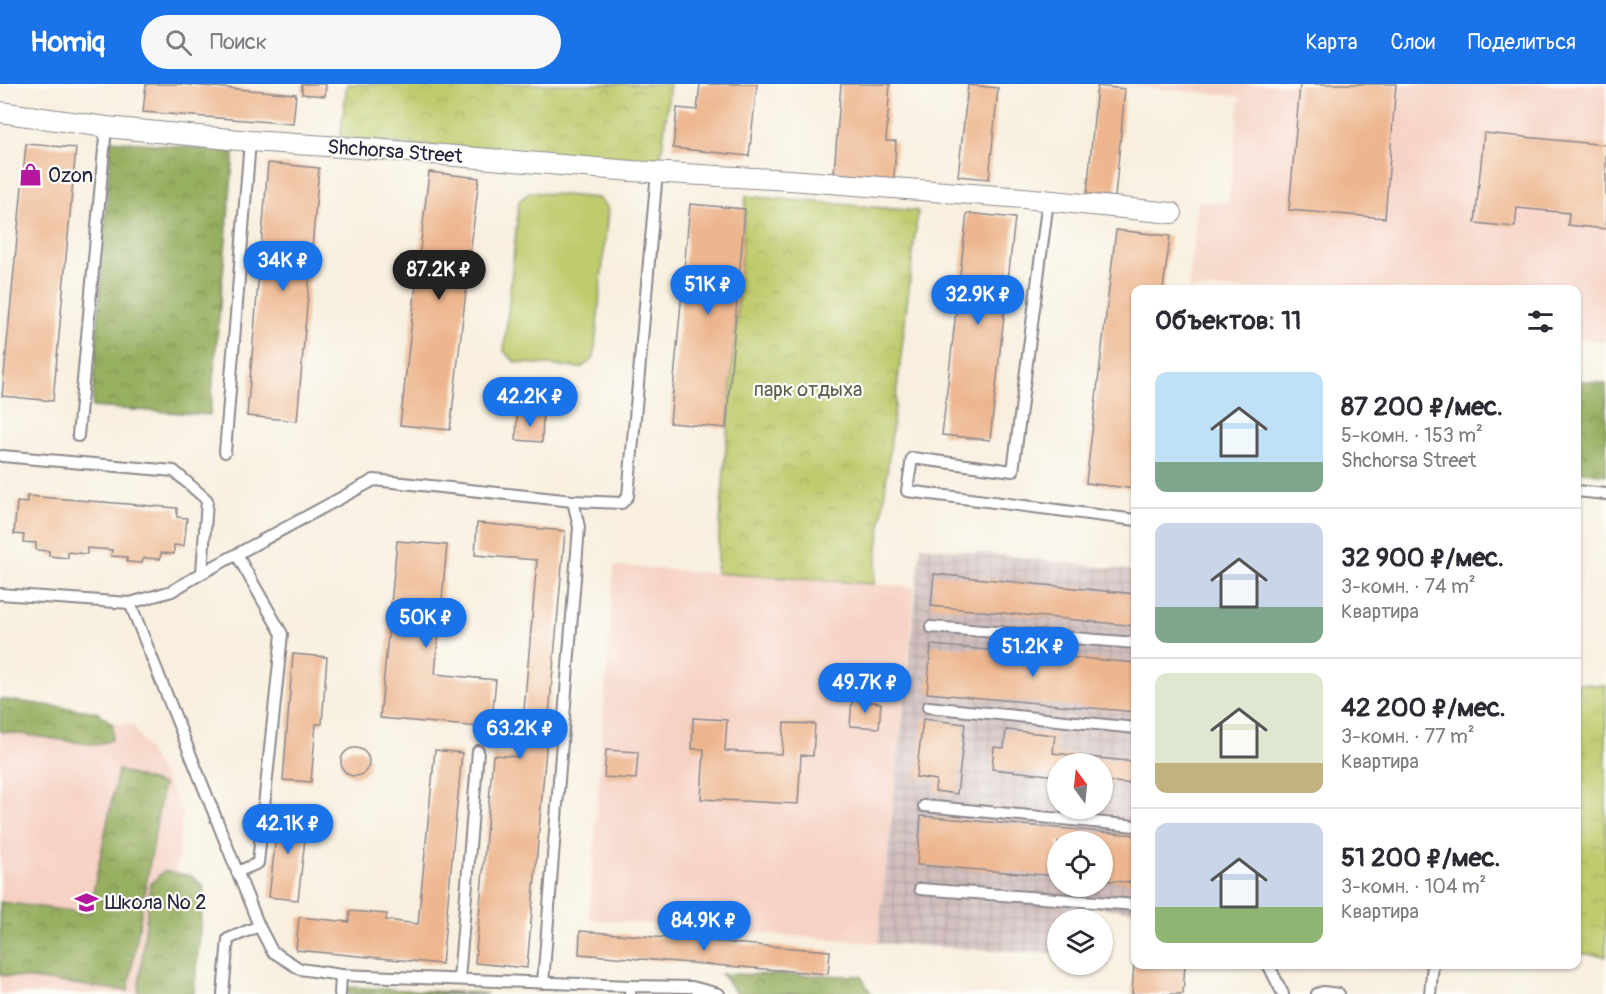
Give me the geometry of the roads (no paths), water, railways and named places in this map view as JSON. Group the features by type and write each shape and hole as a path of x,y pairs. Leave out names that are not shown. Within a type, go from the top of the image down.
{"street":[{"name":"Shchorsa Street","path":"0,112 106,127 250,141 1048,200 1172,213"}],"lane":[{"path":"78,436 106,127"},
{"path":"225,452 250,141"},
{"path":"0,594 130,603 171,591 374,480 573,501 622,503 628,496 657,172"},
{"path":"1048,200 1013,471 912,458 907,491 1131,519"},
{"path":"2,456 174,471 207,500 202,573"},
{"path":"1581,491 1606,494"},
{"path":"543,983 579,527 573,501"},
{"path":"237,555 282,634 258,863 237,872"},
{"path":"130,603 259,926 272,951 300,969 341,975 543,983 631,990 692,987 718,994"},
{"path":"931,627 1131,643"},
{"path":"928,707 1131,727"},
{"path":"459,979 478,751"},
{"path":"924,806 1131,826"},
{"path":"920,889 1131,905"},
{"path":"223,994 228,939 259,926"},
{"path":"1270,969 1283,994"},
{"path":"1430,994 1432,969"},
{"path":"340,994 341,975"},
{"path":"1317,994 1323,992 1339,994"}],"place":[{"name":"Ozon","path":"30,175"},
{"name":"Школа № 2","path":"87,902"}],"park label":[{"name":"парк отдыха","path":"808,389"}]}
